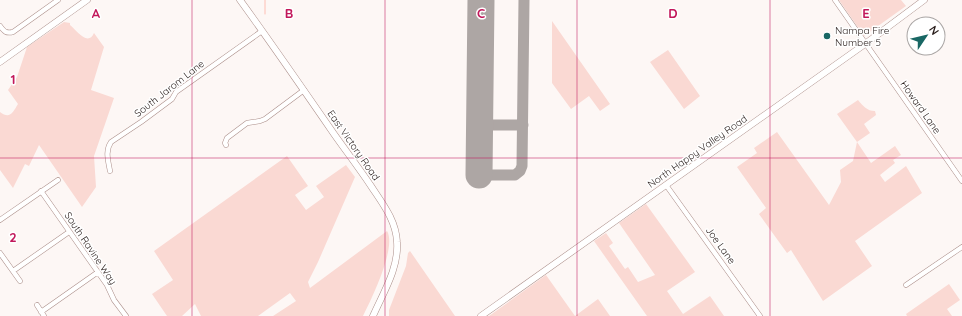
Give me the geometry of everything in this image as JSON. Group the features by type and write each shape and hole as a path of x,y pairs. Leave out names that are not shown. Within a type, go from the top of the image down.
{"main road":[{"path":"0,62 87,0"},
{"name":"East Victory Road","path":"240,0 388,212 396,230 398,242 394,269 373,316"},
{"name":"North Happy Valley Road","path":"481,316 865,44 924,0"}],"street":[{"path":"0,26 5,32 13,32 58,0"},
{"name":"Howard Lane","path":"834,0 962,181"},
{"name":"South Jarom Lane","path":"110,171 107,154 108,147 111,142 172,99 176,92 262,31"},
{"path":"226,145 225,143 227,138 247,123 265,119 304,90"},
{"path":"0,220 58,180"},
{"name":"Joe Lane","path":"666,185 760,316"},
{"name":"South Ravine Way","path":"41,191 107,285 114,300 126,316"},
{"path":"13,271 69,232"},
{"path":"906,285 962,247"},
{"path":"0,253 20,281"},
{"path":"36,305 43,314 98,272"}],"shaded area":[{"path":"839,0 901,0 906,6 864,36"},
{"path":"552,21 610,104 600,111 589,96 571,109 552,83"},
{"path":"64,22 70,23 75,30 85,38 91,37 94,33 104,47 91,90 114,98 94,156 96,187 82,207 39,145 29,166 25,164 13,188 0,170 0,112 9,115 18,104 8,90 17,77 27,47"},
{"path":"668,50 700,96 684,109 650,62"},
{"path":"858,100 867,109 875,111 876,115 864,124 870,133 857,142 837,114"},
{"path":"777,132 829,205 841,182 840,170 853,161 857,142 871,163 895,146 901,155 893,160 895,163 880,175 885,182 906,166 922,193 855,241 872,266 823,301 791,250 787,253 759,214 766,208 737,167 757,153 754,148"},
{"path":"287,156 308,186 295,195 306,210 324,197 316,186 346,165 355,177 308,282 310,288 387,231 389,249 386,261 377,286 363,316 273,316 296,301 290,293 258,316 201,316 195,304 182,316 167,316 152,294 173,280 154,251"},
{"path":"646,204 695,272 667,291 683,314 710,296 724,316 647,316 594,241 606,233 613,243 609,246 625,269 628,267 638,282 655,275 619,223"},
{"path":"410,251 455,316 389,316 389,310 406,266 408,253"},
{"path":"546,275 575,316 489,316"},
{"path":"949,284 960,300 947,309 952,316 907,316 906,314"},
{"path":"598,299 610,316 575,316"}],"waterway":[{"path":"265,0 265,14"}],"taxiway":[{"path":"479,170 489,175 515,175 520,171 522,166 524,0"},
{"path":"480,125 523,125"}],"runway":[{"path":"479,175 481,0"}],"place":[{"name":"Nampa Fire Number 5","path":"827,36"}]}
